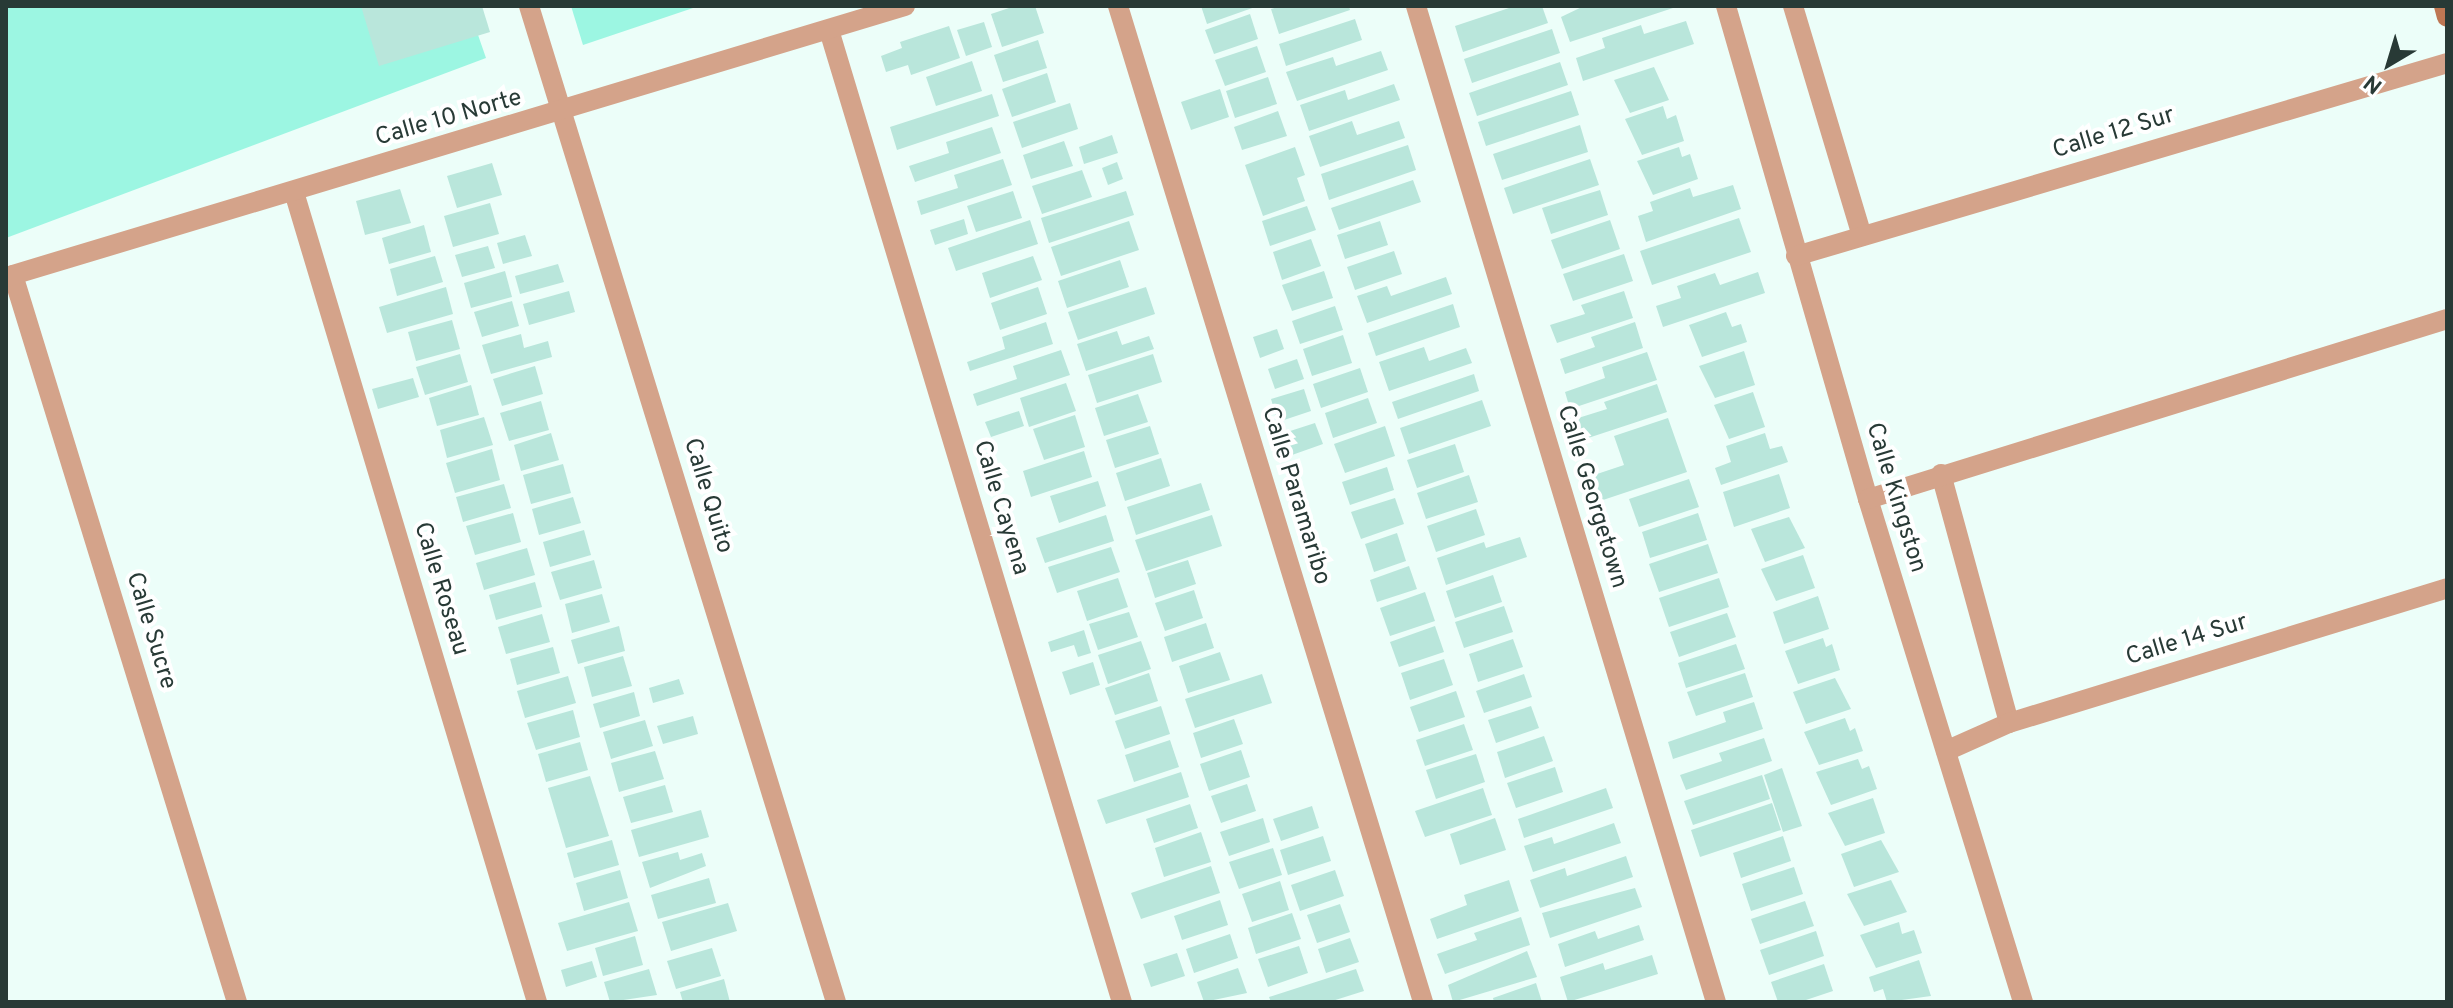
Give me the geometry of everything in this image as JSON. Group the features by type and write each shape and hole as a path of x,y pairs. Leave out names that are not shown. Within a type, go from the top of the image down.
{"street":[{"name":"Calle Quito","path":"529,6 836,1002"},
{"name":"Calle 10 Norte","path":"10,276 562,113 905,6"},
{"name":"Calle Paramaribo","path":"1118,6 1423,1002"},
{"name":"Calle Georgetown","path":"1416,6 1716,1002"},
{"name":"Calle Kingston","path":"1726,6 1868,499 2023,1002"},
{"path":"1793,6 1862,236"},
{"path":"2444,6 2447,17"},
{"name":"Calle Cayena","path":"829,30 1122,1002"},
{"name":"Calle 12 Sur","path":"1796,256 2447,63"},
{"name":"Calle Roseau","path":"294,192 537,1002"},
{"name":"Calle Sucre","path":"10,276 237,1002"},
{"path":"1868,499 2447,319"},
{"path":"1941,474 2009,723"},
{"name":"Calle 14 Sur","path":"1946,751 2009,723 2447,588"}],"green space":[{"path":"6,6 468,6 486,58 6,238"},
{"path":"571,6 699,6 583,45"}],"building":[{"path":"361,6 482,6 490,32 379,66"},
{"path":"1015,6 1035,6 1044,33 1002,47 991,14"},
{"path":"1201,6 1258,6 1207,24"},
{"path":"1281,6 1349,6 1350,10 1279,34 1271,9"},
{"path":"1515,6 1542,6 1548,23 1463,52 1455,26"},
{"path":"1584,6 1676,7 1570,42 1561,17"},
{"path":"1250,14 1258,39 1214,54 1205,30"},
{"path":"1355,19 1362,40 1286,66 1279,44"},
{"path":"1686,21 1694,44 1583,81 1576,58 1605,48 1602,38 1641,25 1644,34"},
{"path":"984,22 992,47 966,56 957,30"},
{"path":"949,26 960,58 911,75 908,65 886,72 881,56 902,48 900,42"},
{"path":"1552,29 1560,53 1472,83 1464,59"},
{"path":"1038,40 1047,68 1003,82 994,55"},
{"path":"1257,46 1266,72 1225,86 1215,60"},
{"path":"1381,51 1388,70 1297,101 1286,72 1333,57 1336,66"},
{"path":"972,61 982,91 936,106 926,77"},
{"path":"1560,62 1568,85 1477,116 1469,93"},
{"path":"1654,67 1669,100 1630,113 1614,80"},
{"path":"1047,73 1056,102 1012,117 1002,89"},
{"path":"1268,77 1277,104 1235,118 1226,91"},
{"path":"1394,84 1400,100 1309,131 1300,105 1345,90 1348,100"},
{"path":"1220,89 1229,117 1191,130 1181,102"},
{"path":"1571,91 1579,115 1486,146 1478,122"},
{"path":"992,94 999,116 897,150 890,127"},
{"path":"1070,103 1078,129 1022,148 1013,122"},
{"path":"1663,106 1667,119 1676,115 1684,141 1642,155 1625,119"},
{"path":"1278,111 1287,136 1242,150 1234,127"},
{"path":"1352,121 1357,135 1399,121 1405,138 1320,167 1309,136"},
{"path":"1580,125 1588,152 1502,180 1493,154"},
{"path":"992,127 1001,153 915,182 909,166 949,153 946,142"},
{"path":"1112,135 1118,153 1084,164 1079,147"},
{"path":"1064,141 1073,166 1031,179 1023,155"},
{"path":"1408,145 1416,170 1329,200 1321,174"},
{"path":"1295,147 1305,175 1297,178 1305,201 1263,216 1245,165"},
{"path":"1679,147 1682,157 1690,154 1698,179 1653,195 1637,161"},
{"path":"1003,159 1012,185 921,215 917,201 958,188 954,175"},
{"path":"1590,159 1599,185 1513,214 1504,188"},
{"path":"1117,162 1123,179 1108,185 1102,168"},
{"path":"492,163 502,195 457,208 447,176"},
{"path":"1082,170 1092,197 1042,214 1032,186"},
{"path":"1413,180 1421,202 1339,230 1331,208"},
{"path":"1733,185 1741,209 1646,242 1638,216 1653,211 1650,202 1690,188 1693,197"},
{"path":"400,189 411,223 365,235 356,201"},
{"path":"1600,190 1608,215 1551,234 1542,208"},
{"path":"1013,191 1022,218 976,232 967,206"},
{"path":"1126,191 1134,215 1049,243 1041,218"},
{"path":"490,203 499,234 453,247 444,216"},
{"path":"1307,206 1316,230 1270,246 1262,221"},
{"path":"1739,218 1751,252 1652,285 1640,251"},
{"path":"964,219 968,234 935,245 930,230"},
{"path":"1030,220 1038,244 956,271 948,248"},
{"path":"1610,220 1620,249 1562,269 1551,240"},
{"path":"1129,221 1139,250 1061,276 1051,247"},
{"path":"1380,221 1388,245 1345,259 1337,235"},
{"path":"424,225 431,252 389,264 382,238"},
{"path":"525,235 532,256 503,264 497,243"},
{"path":"1311,239 1321,266 1282,280 1273,252"},
{"path":"488,246 495,268 462,277 455,255"},
{"path":"1394,251 1402,274 1355,290 1347,267"},
{"path":"1624,254 1633,281 1573,301 1563,274"},
{"path":"435,256 443,282 397,296 390,269"},
{"path":"1033,256 1042,280 990,298 982,273"},
{"path":"1120,260 1129,287 1067,308 1058,281"},
{"path":"558,264 564,282 520,294 515,276"},
{"path":"505,271 512,297 471,308 464,283"},
{"path":"1324,271 1333,298 1292,311 1282,285"},
{"path":"1758,272 1765,293 1663,327 1656,306 1681,298 1677,286 1715,273 1720,285"},
{"path":"1446,277 1452,294 1367,323 1357,296 1387,286 1391,296"},
{"path":"446,287 453,314 387,333 379,307"},
{"path":"1038,287 1047,314 1000,330 991,303"},
{"path":"1146,287 1155,314 1078,340 1068,312"},
{"path":"569,291 575,312 529,325 523,304"},
{"path":"1624,291 1633,318 1557,343 1550,325 1585,314 1581,305"},
{"path":"512,301 519,326 482,337 474,312"},
{"path":"1453,304 1460,327 1376,356 1368,333"},
{"path":"1335,306 1343,330 1300,344 1292,321"},
{"path":"1726,312 1732,327 1741,324 1747,342 1702,357 1689,325"},
{"path":"452,320 460,349 416,361 408,332"},
{"path":"1046,322 1053,344 970,371 967,362 1005,349 1002,337"},
{"path":"1635,322 1643,348 1565,374 1560,359 1595,347 1591,337"},
{"path":"1277,329 1284,349 1260,358 1253,337"},
{"path":"1117,331 1122,345 1149,336 1154,349 1086,371 1077,344"},
{"path":"521,334 524,348 548,341 552,357 491,374 482,345"},
{"path":"1343,335 1352,363 1312,376 1303,349"},
{"path":"1424,347 1429,361 1466,348 1472,363 1389,391 1379,362"},
{"path":"1061,350 1070,375 977,406 973,394 1017,379 1013,366"},
{"path":"1744,351 1755,385 1715,398 1699,366"},
{"path":"1647,352 1657,380 1570,409 1565,392 1605,378 1602,367"},
{"path":"460,354 468,382 425,395 416,367"},
{"path":"1153,354 1162,382 1097,403 1088,375"},
{"path":"1297,359 1304,379 1275,389 1268,369"},
{"path":"535,366 543,394 502,406 493,379"},
{"path":"1360,368 1368,392 1321,408 1313,384"},
{"path":"1474,374 1479,391 1398,419 1392,402"},
{"path":"413,378 419,397 378,409 372,389"},
{"path":"1066,383 1076,411 1029,427 1020,398"},
{"path":"1657,384 1667,412 1582,440 1575,419 1607,409 1604,402"},
{"path":"471,385 479,415 437,426 429,398"},
{"path":"1304,389 1311,411 1278,422 1271,399"},
{"path":"1753,392 1765,427 1729,439 1714,405"},
{"path":"1138,394 1148,422 1104,436 1095,408"},
{"path":"1368,398 1377,423 1333,438 1325,413"},
{"path":"1482,400 1491,426 1409,454 1400,428"},
{"path":"541,401 549,430 509,441 500,413"},
{"path":"1019,411 1024,426 991,437 985,422"},
{"path":"1075,415 1085,447 1044,460 1033,429"},
{"path":"484,417 493,445 447,458 440,430"},
{"path":"1668,418 1687,472 1597,502 1588,477 1624,465 1614,436"},
{"path":"1315,423 1323,444 1292,455 1284,433"},
{"path":"1150,426 1159,454 1115,468 1106,440"},
{"path":"1385,426 1395,456 1345,473 1334,444"},
{"path":"551,433 559,460 521,471 514,445"},
{"path":"1765,433 1770,449 1782,446 1788,462 1721,485 1715,468 1731,462 1726,446"},
{"path":"1455,444 1464,472 1417,488 1407,460"},
{"path":"492,449 500,480 455,493 446,463"},
{"path":"1084,451 1092,477 1031,497 1023,471"},
{"path":"1161,458 1170,486 1125,501 1116,473"},
{"path":"563,464 571,493 531,504 523,475"},
{"path":"1387,467 1394,490 1350,505 1342,482"},
{"path":"1779,474 1790,508 1734,527 1723,492"},
{"path":"1469,475 1478,502 1426,519 1417,493"},
{"path":"1689,479 1699,507 1639,527 1629,499"},
{"path":"1098,481 1106,506 1059,523 1050,496"},
{"path":"1201,483 1210,510 1136,535 1127,507"},
{"path":"504,484 511,508 463,522 456,497"},
{"path":"573,497 581,523 539,535 532,509"},
{"path":"1395,498 1404,524 1361,539 1351,512"},
{"path":"1476,509 1485,535 1436,552 1427,526"},
{"path":"513,513 521,542 475,555 466,526"},
{"path":"1698,513 1707,540 1650,558 1642,532"},
{"path":"1106,515 1114,541 1045,563 1036,538"},
{"path":"1212,515 1222,546 1146,571 1135,540"},
{"path":"1789,517 1805,548 1765,562 1751,529"},
{"path":"584,530 591,555 550,567 543,542"},
{"path":"1397,533 1406,561 1374,572 1365,544"},
{"path":"1520,537 1527,557 1446,585 1437,558 1484,542 1486,548"},
{"path":"1708,544 1718,573 1659,592 1649,564"},
{"path":"1111,547 1120,572 1057,593 1048,567"},
{"path":"527,548 535,575 484,590 476,563"},
{"path":"1803,555 1815,588 1776,601 1761,569"},
{"path":"594,560 602,588 560,600 551,572"},
{"path":"1188,560 1196,584 1155,598 1147,573"},
{"path":"1409,566 1417,589 1377,602 1370,580"},
{"path":"1493,575 1502,602 1455,618 1446,591"},
{"path":"1118,578 1128,607 1087,621 1077,591"},
{"path":"1719,578 1729,607 1669,627 1659,598"},
{"path":"535,582 542,607 496,620 489,595"},
{"path":"1194,590 1203,618 1165,631 1155,603"},
{"path":"1425,592 1435,621 1390,636 1380,608"},
{"path":"602,594 610,622 572,633 565,604"},
{"path":"1818,596 1829,629 1784,644 1773,612"},
{"path":"1504,606 1513,632 1464,648 1455,622"},
{"path":"1129,612 1138,637 1098,650 1089,624"},
{"path":"1727,613 1736,637 1679,657 1670,632"},
{"path":"542,614 550,642 506,654 498,627"},
{"path":"1206,623 1214,648 1172,662 1164,637"},
{"path":"619,626 625,651 578,664 571,640"},
{"path":"1435,626 1444,652 1399,667 1390,642"},
{"path":"1084,630 1091,653 1078,657 1074,645 1051,652 1048,642"},
{"path":"1823,638 1826,647 1832,644 1840,670 1798,684 1785,651"},
{"path":"1513,639 1523,667 1478,682 1469,654"},
{"path":"1141,641 1151,669 1108,684 1098,655"},
{"path":"1736,644 1745,669 1686,688 1678,663"},
{"path":"553,647 560,673 517,685 510,659"},
{"path":"1220,652 1230,680 1188,693 1179,666"},
{"path":"623,656 632,686 592,697 584,667"},
{"path":"1444,659 1453,685 1410,700 1401,673"},
{"path":"1093,662 1100,685 1070,695 1062,672"},
{"path":"1149,673 1158,701 1115,715 1105,688"},
{"path":"1745,673 1753,697 1696,716 1687,692"},
{"path":"1262,674 1272,703 1195,728 1185,699"},
{"path":"1524,674 1532,697 1484,713 1476,691"},
{"path":"568,676 576,703 525,718 517,691"},
{"path":"1835,678 1851,709 1806,724 1793,692"},
{"path":"679,679 684,694 653,703 649,688"},
{"path":"1456,691 1465,717 1419,732 1410,707"},
{"path":"634,692 640,716 600,728 593,704"},
{"path":"1754,702 1763,729 1673,759 1668,742 1726,722 1723,712"},
{"path":"1161,706 1170,734 1125,749 1115,721"},
{"path":"1531,706 1539,728 1496,743 1488,720"},
{"path":"573,710 580,737 536,750 527,723"},
{"path":"693,716 698,734 663,744 657,726"},
{"path":"1845,718 1850,731 1855,728 1863,751 1819,765 1804,732"},
{"path":"1234,719 1243,744 1201,758 1193,733"},
{"path":"645,720 653,746 611,759 603,732"},
{"path":"1464,724 1473,750 1425,766 1416,740"},
{"path":"1544,736 1553,761 1505,778 1497,752"},
{"path":"1764,738 1772,761 1686,790 1680,775 1722,761 1719,753"},
{"path":"1170,740 1179,767 1134,782 1125,755"},
{"path":"580,742 588,770 546,782 538,754"},
{"path":"1241,750 1250,777 1209,791 1200,764"},
{"path":"655,751 664,779 619,792 611,763"},
{"path":"1476,754 1485,782 1436,799 1426,770"},
{"path":"1858,759 1862,769 1869,766 1877,789 1831,805 1816,772"},
{"path":"1555,767 1563,792 1516,808 1507,783"},
{"path":"1782,768 1802,826 1783,832 1764,775"},
{"path":"1181,772 1189,797 1106,824 1097,800"},
{"path":"1762,775 1770,799 1693,825 1684,801"},
{"path":"590,776 609,836 566,848 548,788"},
{"path":"1247,784 1256,811 1221,823 1211,796"},
{"path":"665,785 673,812 631,823 623,797"},
{"path":"1483,788 1492,815 1425,837 1415,811"},
{"path":"1606,788 1613,808 1524,838 1518,819"},
{"path":"1873,798 1885,833 1845,846 1828,813"},
{"path":"1772,803 1781,830 1700,857 1691,830"},
{"path":"1190,804 1198,828 1154,843 1146,819"},
{"path":"1312,806 1319,828 1281,841 1273,819"},
{"path":"701,810 709,837 639,857 631,830"},
{"path":"1263,818 1270,842 1229,856 1220,832"},
{"path":"1495,818 1506,850 1460,865 1450,834"},
{"path":"1614,823 1621,843 1533,872 1524,846 1552,837 1554,844"},
{"path":"1201,832 1211,862 1164,877 1155,848"},
{"path":"1323,836 1331,861 1288,875 1280,850"},
{"path":"1783,836 1791,861 1741,878 1733,853"},
{"path":"612,840 619,865 574,878 567,853"},
{"path":"1881,840 1899,872 1854,887 1841,854"},
{"path":"1273,848 1282,875 1239,889 1229,862"},
{"path":"678,852 680,860 702,853 706,866 650,888 642,862"},
{"path":"1626,856 1633,877 1540,908 1530,880 1565,868 1567,876"},
{"path":"1211,866 1220,893 1141,919 1131,893"},
{"path":"1794,867 1803,894 1751,911 1742,884"},
{"path":"620,870 628,898 584,911 576,883"},
{"path":"1335,870 1344,896 1300,911 1291,885"},
{"path":"709,878 716,903 658,919 651,895"},
{"path":"1509,880 1519,911 1437,939 1430,919 1467,905 1464,895"},
{"path":"1891,880 1907,912 1864,926 1847,894"},
{"path":"1280,881 1289,910 1252,922 1242,894"},
{"path":"1635,888 1642,907 1550,938 1542,913"},
{"path":"1220,900 1228,925 1182,940 1174,916"},
{"path":"1805,901 1814,926 1760,944 1751,919"},
{"path":"629,902 638,931 567,951 558,923"},
{"path":"728,903 737,931 671,951 662,922"},
{"path":"1340,904 1350,932 1317,943 1307,915"},
{"path":"1292,913 1301,939 1256,954 1248,928"},
{"path":"1521,917 1530,945 1445,974 1437,954 1477,940 1474,933"},
{"path":"1899,922 1902,934 1914,930 1922,953 1876,968 1860,935"},
{"path":"1639,925 1644,940 1565,967 1558,944 1595,931 1598,939"},
{"path":"1816,931 1824,956 1769,975 1760,950"},
{"path":"1230,934 1238,958 1194,973 1186,949"},
{"path":"635,936 643,965 603,976 595,948"},
{"path":"1350,938 1359,962 1326,973 1318,949"},
{"path":"1299,946 1308,973 1268,987 1258,959"},
{"path":"712,948 721,976 676,989 667,961"},
{"path":"1527,951 1537,977 1453,1002 1448,985"},
{"path":"1177,953 1185,976 1151,987 1143,964"},
{"path":"1652,955 1658,974 1568,1002 1560,977 1603,963 1605,970"},
{"path":"1919,960 1931,996 1887,1002 1883,989 1874,992 1869,977"},
{"path":"592,961 597,977 566,987 561,970"},
{"path":"1824,964 1833,991 1800,1002 1778,1002 1771,982"},
{"path":"1238,968 1247,993 1204,1002 1197,982"},
{"path":"649,969 657,995 610,1002 604,982"},
{"path":"1356,969 1364,991 1329,1002 1271,1002 1269,997"},
{"path":"724,979 730,1002 683,1002 680,992"},
{"path":"1536,983 1542,1002 1494,1002 1493,998"}]}
